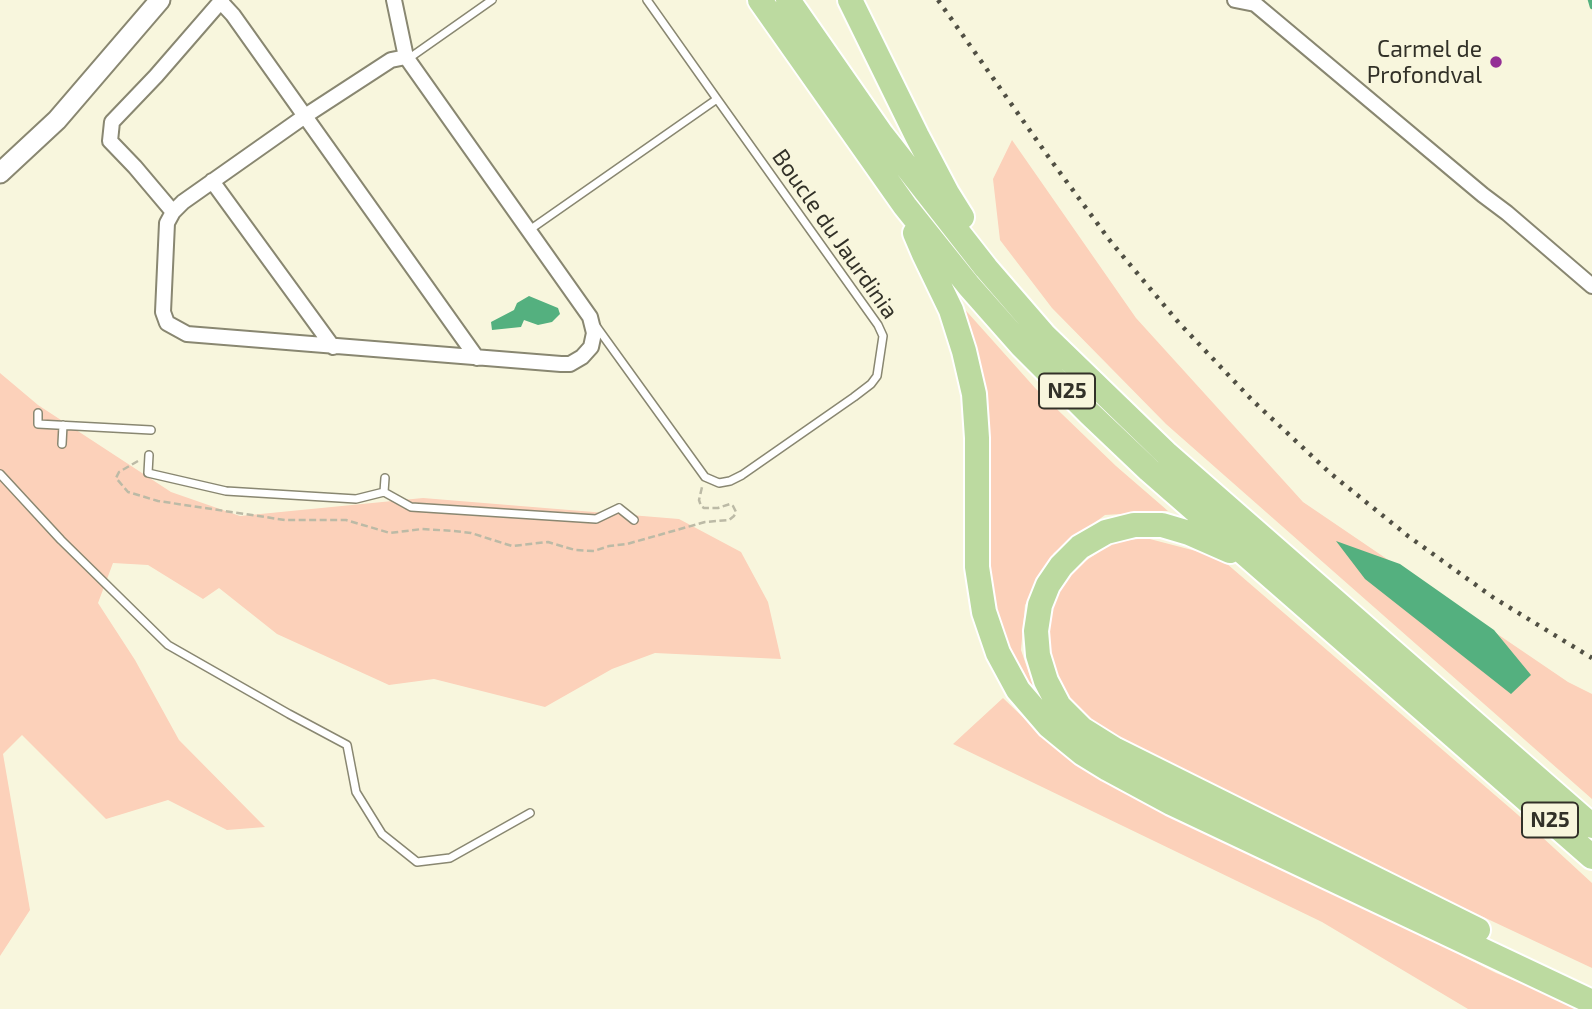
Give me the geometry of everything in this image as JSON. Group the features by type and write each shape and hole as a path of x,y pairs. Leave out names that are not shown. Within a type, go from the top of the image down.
{"highway":[{"name":"N25","path":"760,0 905,206 969,286 1022,346 1149,470 1592,857"},
{"name":"N25","path":"788,0 881,135 986,268 1044,335 1167,454 1592,826"},
{"path":"850,0 917,136 972,233 986,268"},
{"path":"905,206 951,310 974,394 977,438 977,567 984,612 998,653 1018,690 1049,726 1082,753 1171,803 1592,1002"},
{"path":"1249,559 1189,533 1162,525 1134,525 1105,532 1080,547 1061,566 1048,585 1040,605 1036,631 1038,655 1046,681 1059,706 1082,729 1114,749 1592,985"}],"street":[{"path":"0,173 57,120 160,0"},
{"path":"394,0 407,58 590,317 594,333 590,347 582,357 570,364 187,334 167,323 163,313 167,223 173,212 183,202 304,116 391,60 407,58"},
{"path":"1235,0 1255,4 1592,286"},
{"path":"173,212 110,141 112,122 221,1 477,358"},
{"path":"212,181 334,347"}],"lane":[{"path":"407,58 492,0"},
{"name":"Boucle du Jaurdinia","path":"590,317 705,477 719,483 742,475 854,397 877,376 883,337 878,325 647,0"},
{"path":"528,230 717,99"},
{"path":"38,413 38,424 151,430"},
{"path":"62,444 63,425"},
{"path":"149,455 148,473 226,491 356,499 384,492 411,507 596,519 619,508"},
{"path":"0,474 61,540 168,645 347,745 356,792 382,834 416,862 450,858 530,813"},
{"path":"384,492 385,478"},
{"path":"619,508 620,497"},
{"path":"619,508 634,520"}],"shaded area":[{"path":"1012,140 1136,318 1303,502 1568,682 1592,694 1592,799 1166,424 1052,308 1000,240 993,179"},
{"path":"529,296 558,308 560,314 552,322 538,325 524,320 521,327 492,330 491,322 514,310 517,303"},
{"path":"960,304 1036,389 1116,466 1168,511 1105,515 1054,553 1025,605 1021,650 1038,700 1007,648 990,592"},
{"path":"0,373 38,405 171,492 240,516 423,498 679,519 741,552 768,602 781,659 655,653 612,669 545,707 434,679 389,685 277,634 219,588 203,599 148,565 113,563 98,603 135,660 179,740 265,827 227,830 168,800 106,819 22,735 3,754 30,910 0,956"},
{"path":"1146,538 1219,557 1517,814 1592,883 1592,968 1151,756 1079,713 1054,670 1047,623 1067,573 1114,542"},
{"path":"1336,541 1400,564 1494,630 1531,675 1511,694 1365,579"},
{"path":"1003,698 1053,746 1180,821 1345,897 1496,973 1583,1009 1468,1009 1322,922 953,744"}],"waterway":[{"path":"1590,0 1592,7"}],"railway":[{"path":"938,0 1111,242 1179,323 1252,400 1330,473 1408,536 1494,598 1592,658"}],"place":[{"name":"Carmel de Profondval","path":"1496,62"}]}
